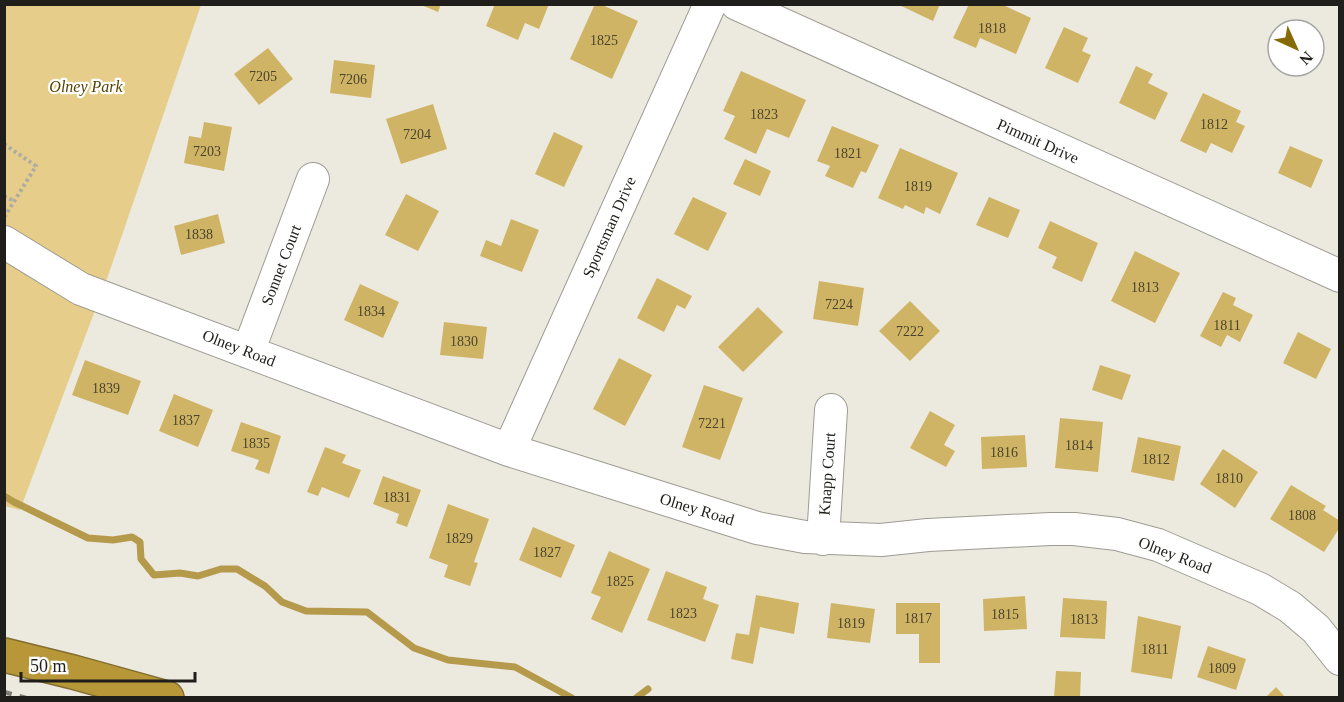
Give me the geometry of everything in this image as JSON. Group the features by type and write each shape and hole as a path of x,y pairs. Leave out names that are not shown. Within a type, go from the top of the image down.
{"highway":[{"path":"4,655 84,674 168,698"}],"street":[{"name":"Sportsman Drive","path":"509,450 710,4"},
{"name":"Pimmit Drive","path":"737,4 1340,276"},
{"name":"Sonnet Court","path":"248,352 314,178"},
{"name":"Olney Road","path":"4,242 81,289 509,450 757,528 823,539 881,540 928,535 1074,529 1117,534 1158,545 1260,590 1290,607 1316,629 1340,658"},
{"name":"Knapp Court","path":"823,539 831,410"}],"path":[{"path":"4,144 36,166 4,216"},
{"path":"4,196 14,201"}],"green space":[{"name":"Olney Park","path":"5,5 201,5 109,273 20,510 5,506"}],"building":[{"path":"419,4 441,4 438,12"},
{"path":"495,4 549,4 539,29 525,23 518,40 486,26"},
{"path":"595,4 600,4 638,21 612,79 570,59"},
{"path":"897,4 940,4 933,21"},
{"path":"969,4 1001,4 1031,18 1016,54 980,38 976,48 953,38"},
{"path":"1064,27 1088,38 1082,51 1091,55 1078,83 1045,68"},
{"path":"268,48 293,79 259,105 234,74"},
{"path":"334,60 375,65 371,98 330,93"},
{"path":"1136,66 1153,74 1148,83 1168,93 1155,120 1119,103"},
{"path":"741,71 806,100 789,138 767,129 756,154 724,139 735,116 723,111"},
{"path":"1203,93 1241,111 1236,122 1245,126 1232,153 1211,143 1206,153 1180,141"},
{"path":"433,104 447,149 401,164 386,119"},
{"path":"204,122 232,127 224,171 184,163 189,136 201,138"},
{"path":"832,126 879,145 866,173 861,171 853,188 825,176 830,166 817,161"},
{"path":"554,132 583,146 564,187 535,174"},
{"path":"1290,146 1323,160 1311,188 1278,173"},
{"path":"900,148 958,173 940,214 926,207 924,214 905,205 903,209 878,198"},
{"path":"745,159 771,171 760,196 733,184"},
{"path":"406,194 439,211 418,251 385,235"},
{"path":"693,197 727,213 708,251 674,234"},
{"path":"989,197 1020,210 1008,238 976,225"},
{"path":"218,214 225,243 181,255 174,226"},
{"path":"511,219 539,230 522,272 480,256 486,240 501,246"},
{"path":"1050,221 1098,243 1082,282 1052,268 1057,257 1038,248"},
{"path":"1135,251 1180,273 1155,323 1111,301"},
{"path":"657,278 692,296 685,309 677,305 664,332 637,318"},
{"path":"819,281 864,288 858,326 813,319"},
{"path":"360,284 399,302 383,338 344,320"},
{"path":"1223,292 1236,298 1233,305 1253,315 1240,342 1227,335 1221,347 1200,336"},
{"path":"910,301 940,331 910,361 879,331"},
{"path":"758,307 783,332 743,372 718,347"},
{"path":"444,322 487,327 483,359 440,355"},
{"path":"1298,332 1331,349 1316,379 1283,363"},
{"path":"619,358 652,375 625,426 593,409"},
{"path":"85,360 141,381 128,415 72,395"},
{"path":"1100,365 1131,375 1122,400 1092,390"},
{"path":"704,385 743,398 720,460 682,447"},
{"path":"174,394 213,410 198,447 159,431"},
{"path":"930,411 955,425 944,445 955,451 946,467 910,448"},
{"path":"1060,418 1103,422 1098,472 1055,468"},
{"path":"241,422 281,436 269,474 255,469 259,460 231,451"},
{"path":"1025,435 1027,467 982,469 981,437"},
{"path":"1138,437 1181,446 1174,481 1131,472"},
{"path":"325,447 346,455 342,463 361,470 349,498 322,487 318,496 307,492"},
{"path":"1223,449 1258,472 1235,508 1200,484"},
{"path":"383,476 421,490 407,527 396,523 399,514 373,504"},
{"path":"1291,485 1326,506 1323,510 1340,521 1340,527 1324,552 1270,519"},
{"path":"448,504 489,519 474,562 478,563 470,586 444,577 448,565 429,558"},
{"path":"533,527 575,545 561,578 519,560"},
{"path":"609,551 650,569 622,633 591,619 601,597 591,593"},
{"path":"666,571 707,587 703,599 719,605 705,642 647,620"},
{"path":"756,595 799,603 794,634 760,627 753,664 731,659 736,633 749,635"},
{"path":"1025,596 1027,629 984,631 983,599"},
{"path":"1063,598 1107,601 1105,639 1060,637"},
{"path":"831,603 875,609 870,643 827,638"},
{"path":"896,603 940,603 940,663 919,663 919,634 896,634"},
{"path":"1138,616 1181,626 1172,679 1131,672"},
{"path":"1208,646 1246,659 1236,690 1197,677"},
{"path":"1056,671 1081,672 1080,698 1054,698"},
{"path":"1276,687 1286,698 1265,698"}],"waterway":[{"path":"4,496 88,538 113,540 132,537 140,542 141,559 154,575 180,573 198,576 221,569 237,569 265,586 282,602 306,611 367,612 414,648 448,660 515,667 572,698"},
{"path":"636,698 648,689"}],"railway":[{"path":"4,692 26,698"}]}
